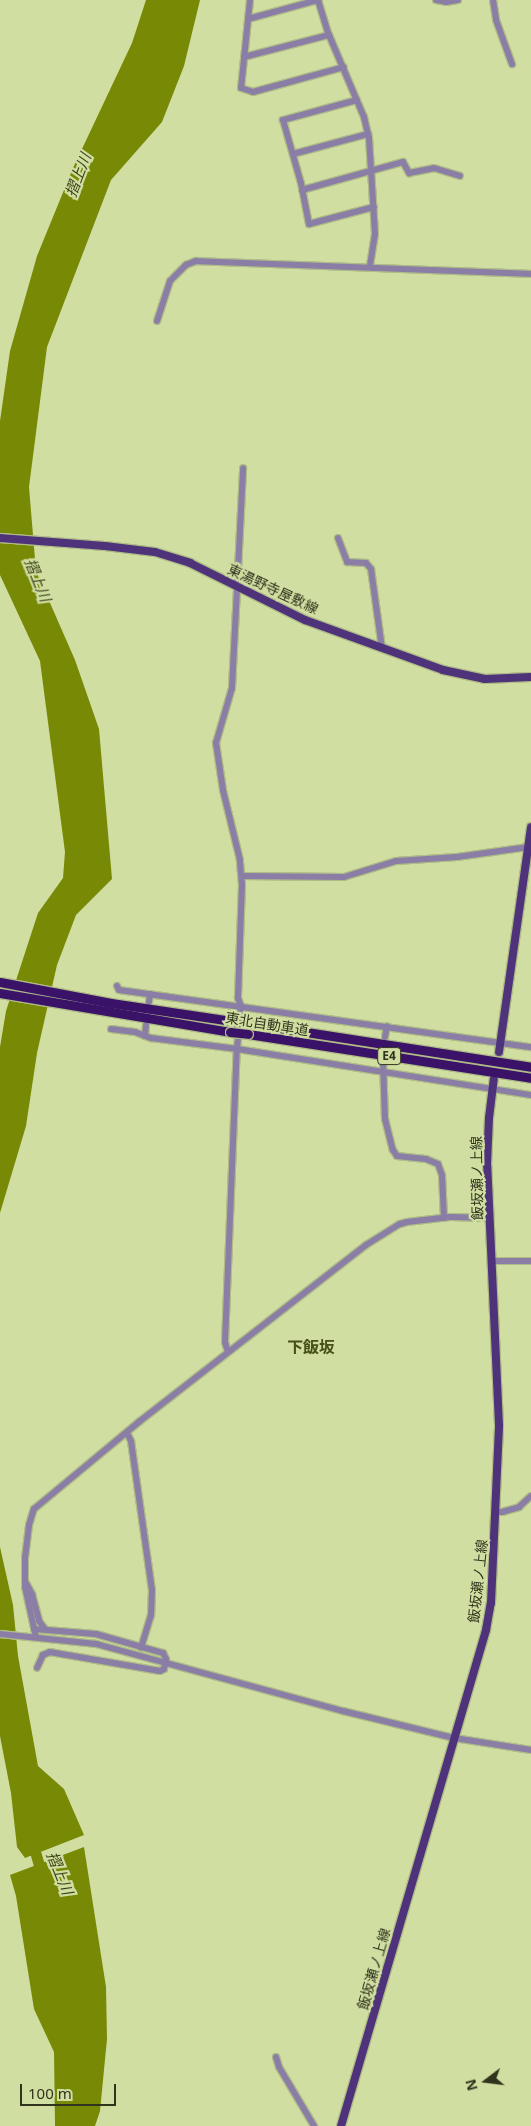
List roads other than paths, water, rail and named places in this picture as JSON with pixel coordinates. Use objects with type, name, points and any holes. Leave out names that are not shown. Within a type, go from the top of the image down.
[{"type":"highway","name":"東北自動車道","points":[[0,982],[111,1003],[531,1067]]},
{"type":"highway","name":"東北自動車道","points":[[0,993],[109,1013],[531,1078]]},
{"type":"main road","name":"東湯野寺屋敷線","points":[[0,538],[155,552],[190,563],[305,620],[465,676],[499,680],[531,677]]},
{"type":"main road","points":[[499,1052],[531,827]]},
{"type":"main road","name":"飯坂瀬ノ上線","points":[[341,2126],[486,1630],[491,1603],[499,1424],[488,1148],[494,1078]]},
{"type":"street","points":[[250,0],[241,88],[253,92],[344,67]]},
{"type":"street","points":[[248,19],[318,0],[329,35],[344,67],[368,134],[375,234],[370,267]]},
{"type":"street","points":[[436,0],[446,2],[458,0]]},
{"type":"street","points":[[493,0],[496,20],[512,64]]},
{"type":"street","points":[[244,57],[329,35]]},
{"type":"street","points":[[357,100],[283,120],[309,224],[374,207]]},
{"type":"street","points":[[293,154],[368,134]]},
{"type":"street","points":[[302,190],[404,162],[409,174],[434,168],[460,176]]},
{"type":"street","points":[[157,321],[170,281],[190,262],[531,274]]},
{"type":"street","points":[[228,1352],[225,1342],[237,1049],[241,1006],[238,998],[242,876],[223,790],[216,743],[232,688],[243,468]]},
{"type":"street","points":[[338,538],[347,562],[369,564],[372,569],[382,648]]},
{"type":"street","points":[[242,876],[344,877],[396,861],[457,857],[528,847]]},
{"type":"street","points":[[117,986],[119,990],[501,1041],[531,1047]]},
{"type":"street","points":[[149,1002],[150,994]]},
{"type":"street","points":[[145,1036],[146,1025]]},
{"type":"street","points":[[386,1037],[387,1026]]},
{"type":"street","points":[[111,1029],[145,1036],[531,1095]]},
{"type":"street","points":[[384,1060],[385,1119],[393,1150],[398,1156],[426,1159],[438,1164],[442,1175],[444,1218]]},
{"type":"street","points":[[36,1637],[25,1582],[28,1525],[34,1508],[325,1276],[400,1224],[444,1218],[490,1218]]},
{"type":"street","points":[[492,1261],[531,1261]]},
{"type":"street","points":[[127,1433],[131,1442],[152,1590],[151,1615],[141,1647]]},
{"type":"street","points":[[496,1512],[519,1507],[531,1496]]},
{"type":"street","points":[[25,1582],[32,1594],[39,1622],[45,1629]]},
{"type":"street","points":[[34,1629],[96,1634],[163,1653],[166,1657],[164,1669],[160,1671],[50,1652],[44,1656],[37,1668]]},
{"type":"street","points":[[0,1634],[96,1644],[343,1711],[454,1738],[531,1750]]},
{"type":"street","points":[[276,2057],[279,2067],[314,2126]]},
{"type":"water","points":[[146,0],[200,0],[184,66],[162,122],[111,180],[47,347],[29,487],[36,571],[75,660],[99,729],[112,879],[76,915],[57,965],[37,1053],[26,1126],[0,1213],[0,1047],[6,1011],[38,913],[63,878],[65,852],[40,661],[0,575],[0,421],[10,351],[37,256],[73,168],[132,43]]},
{"type":"water","points":[[0,1547],[13,1605],[18,1656],[38,1766],[64,1789],[84,1835],[25,1858],[17,1847],[11,1793],[0,1736]]},
{"type":"water","points":[[84,1847],[106,1987],[107,2039],[100,2111],[95,2126],[55,2126],[54,2052],[34,2009],[16,1896],[10,1875]]},
{"type":"waterway","name":"摺上川","points":[[32,1841],[39,1865],[46,1877]]},
{"type":"district","name":"下飯坂","points":[[311,1347]]}]
